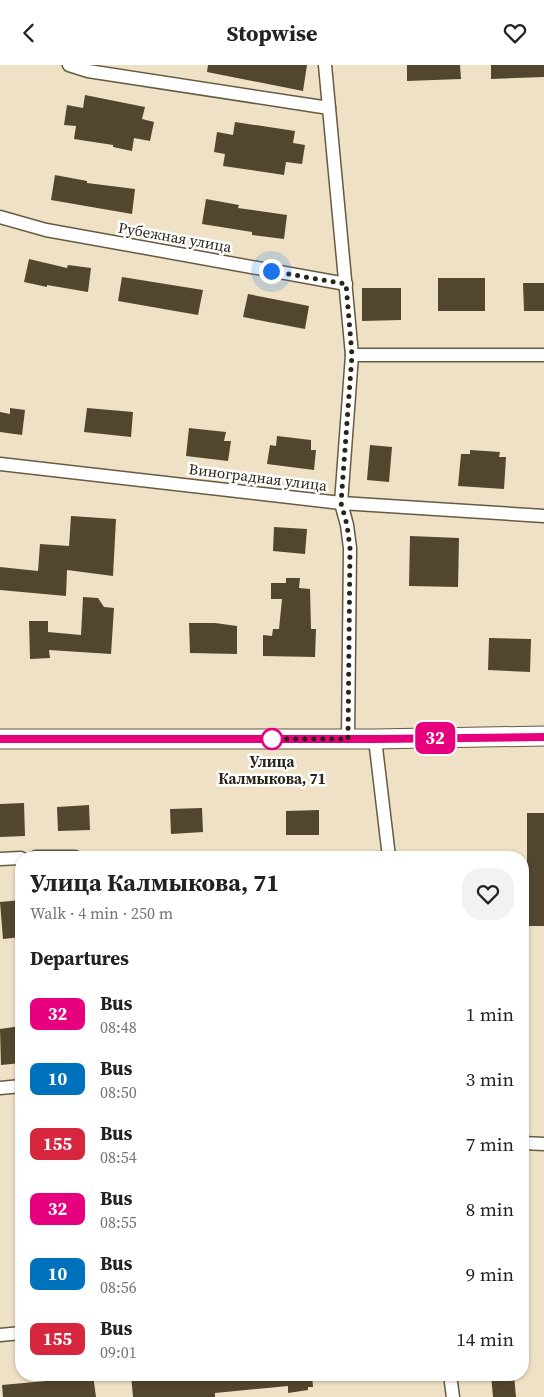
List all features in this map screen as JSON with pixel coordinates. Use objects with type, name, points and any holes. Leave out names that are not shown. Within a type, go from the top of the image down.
[{"type":"main road","points":[[0,739],[544,737]]},
{"type":"street","points":[[69,65],[88,71],[329,108]]},
{"type":"street","points":[[325,65],[352,355],[341,503],[347,525],[350,548],[348,739]]},
{"type":"street","name":"Рубежная улица","points":[[0,217],[46,230],[346,284]]},
{"type":"street","points":[[352,355],[544,355]]},
{"type":"street","name":"Виноградная улица","points":[[0,464],[341,503],[544,516]]},
{"type":"street","points":[[375,739],[388,851]]},
{"type":"street","points":[[0,859],[15,858]]},
{"type":"street","points":[[0,1088],[15,1087]]},
{"type":"street","points":[[529,1143],[544,1144]]},
{"type":"street","points":[[0,1335],[15,1334]]},
{"type":"street","points":[[451,1381],[453,1397]]},
{"type":"building","points":[[208,65],[307,65],[303,91],[207,72]]},
{"type":"building","points":[[407,65],[460,65],[461,79],[407,81]]},
{"type":"building","points":[[491,65],[544,65],[544,77],[491,79]]},
{"type":"building","points":[[85,95],[145,107],[142,119],[154,122],[150,141],[134,138],[132,151],[113,147],[113,145],[74,139],[76,126],[64,125],[67,105],[83,108]]},
{"type":"building","points":[[235,122],[295,131],[293,143],[305,145],[302,164],[286,162],[284,175],[223,166],[225,154],[214,152],[217,132],[233,135]]},
{"type":"building","points":[[55,175],[87,181],[87,183],[135,189],[132,214],[51,200]]},
{"type":"building","points":[[206,199],[239,205],[238,208],[287,215],[284,239],[252,235],[252,232],[202,224]]},
{"type":"building","points":[[29,259],[67,268],[68,265],[91,268],[88,292],[24,282]]},
{"type":"building","points":[[122,277],[203,290],[198,315],[118,301]]},
{"type":"building","points":[[438,278],[485,278],[485,311],[438,311]]},
{"type":"building","points":[[523,283],[544,283],[544,311],[524,311]]},
{"type":"building","points":[[362,288],[401,288],[401,320],[362,321]]},
{"type":"building","points":[[248,294],[309,306],[305,329],[243,317]]},
{"type":"building","points":[[10,408],[25,410],[22,435],[0,432],[0,412],[10,414]]},
{"type":"building","points":[[87,408],[133,412],[131,437],[84,432]]},
{"type":"building","points":[[189,428],[226,432],[224,441],[231,441],[228,461],[186,456]]},
{"type":"building","points":[[277,436],[311,440],[311,450],[316,450],[314,470],[267,464],[270,445],[276,446]]},
{"type":"building","points":[[370,445],[392,447],[389,482],[367,480]]},
{"type":"building","points":[[470,450],[500,452],[499,457],[506,457],[504,489],[458,486],[461,454],[470,454]]},
{"type":"building","points":[[71,516],[116,519],[113,576],[67,570],[66,596],[0,590],[0,567],[38,571],[40,544],[69,546]]},
{"type":"building","points":[[274,527],[307,529],[305,554],[273,551]]},
{"type":"building","points":[[410,536],[459,538],[458,587],[409,586]]},
{"type":"building","points":[[286,578],[300,578],[299,588],[310,589],[311,629],[316,629],[315,657],[263,656],[263,635],[272,636],[273,629],[279,629],[282,599],[271,599],[271,583],[286,583]]},
{"type":"building","points":[[83,597],[98,598],[104,607],[114,608],[111,654],[49,650],[50,658],[30,659],[29,621],[48,621],[48,632],[81,635]]},
{"type":"building","points":[[189,623],[215,623],[237,626],[237,654],[190,653]]},
{"type":"building","points":[[489,638],[531,639],[530,672],[488,670]]},
{"type":"building","points":[[24,803],[25,836],[0,837],[0,804]]},
{"type":"building","points":[[89,805],[90,830],[58,831],[57,807]]},
{"type":"building","points":[[202,808],[203,832],[171,834],[170,809]]},
{"type":"building","points":[[319,810],[319,835],[286,835],[286,811]]},
{"type":"building","points":[[527,813],[544,813],[544,926],[529,926],[529,851],[527,851]]},
{"type":"building","points":[[15,901],[15,938],[3,939],[0,902]]},
{"type":"building","points":[[15,1027],[15,1064],[1,1065],[0,1029]]},
{"type":"building","points":[[46,1381],[94,1381],[96,1397],[3,1397],[2,1385]]},
{"type":"building","points":[[132,1381],[312,1381],[313,1387],[308,1387],[308,1390],[288,1393],[288,1386],[215,1393],[215,1397],[133,1397]]},
{"type":"building","points":[[492,1381],[515,1381],[516,1397],[493,1397]]},
{"type":"bus line","name":"32","points":[[0,739],[544,737]]},
{"type":"place","name":"Улица Калмыкова, 71","points":[[272,739]]},
{"type":"route","points":[[271,271],[346,284],[352,355],[341,503],[347,525],[350,548],[348,739],[272,739]]}]
